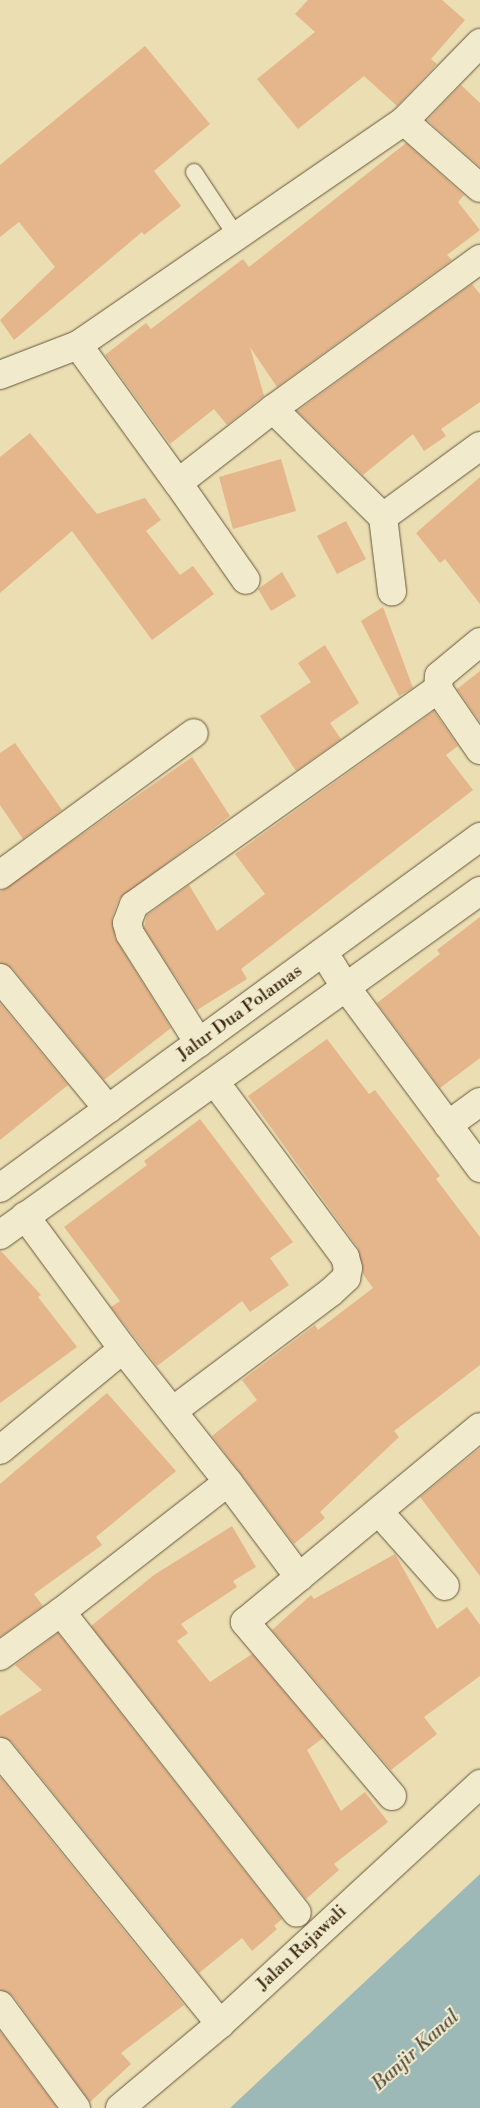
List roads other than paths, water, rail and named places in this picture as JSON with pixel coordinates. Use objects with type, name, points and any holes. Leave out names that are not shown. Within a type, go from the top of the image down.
[{"type":"street","points":[[0,375],[78,345],[235,234],[404,121],[480,42]]},
{"type":"street","points":[[404,121],[480,188]]},
{"type":"street","points":[[178,483],[273,409],[480,259]]},
{"type":"street","points":[[78,345],[246,580]]},
{"type":"street","points":[[273,409],[383,517],[392,590]]},
{"type":"street","points":[[383,517],[480,446]]},
{"type":"street","points":[[480,642],[439,676],[438,689],[480,750]]},
{"type":"street","points":[[199,1043],[130,934],[127,923],[134,905],[438,689]]},
{"type":"street","points":[[0,875],[194,733]]},
{"type":"street","name":"Jalur Dua Polamas","points":[[0,1188],[480,838]]},
{"type":"street","points":[[0,1235],[216,1083],[345,986],[480,890]]},
{"type":"street","points":[[324,953],[345,986],[480,1168]]},
{"type":"street","points":[[0,978],[108,1110]]},
{"type":"street","points":[[174,1410],[331,1292],[346,1278],[348,1268],[345,1257],[216,1083]]},
{"type":"street","points":[[448,1125],[480,1102]]},
{"type":"street","points":[[25,1216],[123,1349],[174,1410],[299,1577]]},
{"type":"street","points":[[0,1450],[123,1349]]},
{"type":"street","points":[[392,1796],[245,1622],[480,1427]]},
{"type":"street","points":[[0,1656],[61,1612],[228,1482]]},
{"type":"street","points":[[379,1512],[445,1586]]},
{"type":"street","points":[[61,1612],[297,1913]]},
{"type":"street","points":[[0,1752],[220,2024]]},
{"type":"street","name":"Jalan Rajawali","points":[[120,2108],[220,2024],[480,1784]]},
{"type":"street","points":[[0,2005],[76,2108]]},
{"type":"lane","points":[[194,172],[235,234]]},
{"type":"water","name":"Banjir Kanal","points":[[480,1874],[480,2108],[230,2108]]}]
